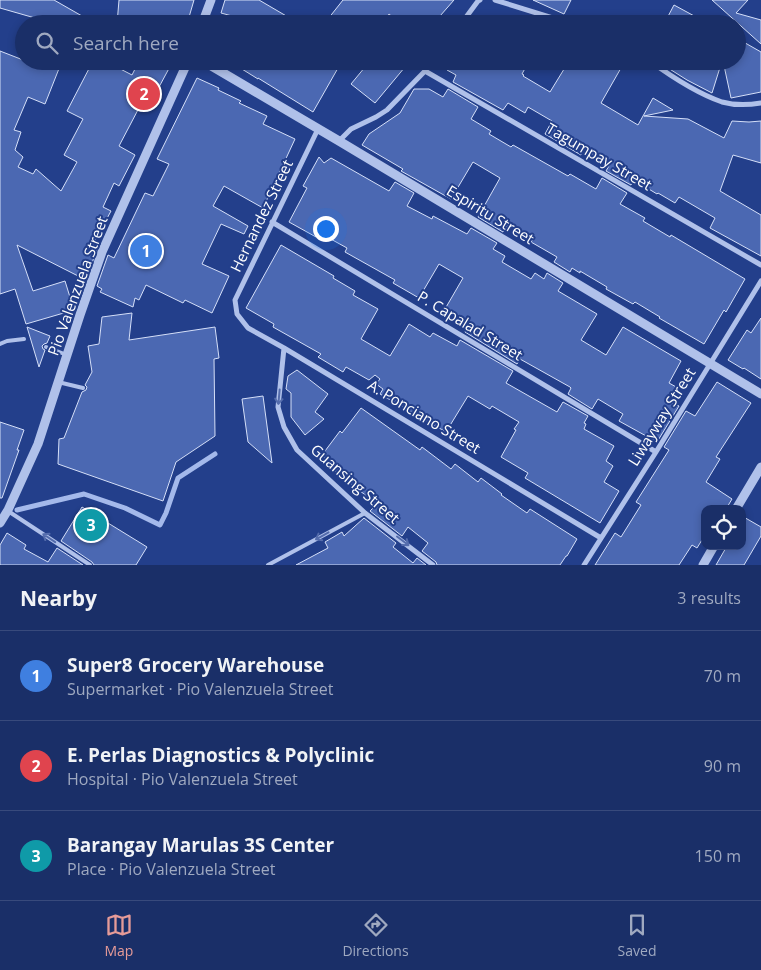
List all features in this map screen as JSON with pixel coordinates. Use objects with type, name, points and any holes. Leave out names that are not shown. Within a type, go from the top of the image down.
[{"type":"street","points":[[205,15],[211,0]]},
{"type":"street","points":[[468,15],[480,0]]},
{"type":"street","points":[[495,0],[543,15]]},
{"type":"street","name":"Pio Valenzuela Street","points":[[0,523],[8,510],[38,444],[102,252],[184,70]]},
{"type":"street","name":"Espiritu Street","points":[[218,70],[761,394]]},
{"type":"street","points":[[662,70],[700,92],[723,102],[761,103]]},
{"type":"street","points":[[339,141],[351,129],[376,118],[387,110],[425,71]]},
{"type":"street","name":"Tagumpay Street","points":[[425,71],[761,265]]},
{"type":"street","name":"Hernandez Street","points":[[238,314],[235,300],[318,129]]},
{"type":"street","name":"P. Capalad Street","points":[[272,222],[656,452]]},
{"type":"street","name":"Liwayway Street","points":[[584,565],[761,281]]},
{"type":"street","name":"A. Ponciano Street","points":[[238,314],[248,328],[601,538]]},
{"type":"street","name":"Guansing Street","points":[[284,348],[278,406],[284,427],[297,450],[365,512],[434,565]]},
{"type":"street","points":[[738,505],[761,467]]},
{"type":"street","points":[[702,565],[711,550]]},
{"type":"lane","points":[[0,344],[6,341],[24,339]]},
{"type":"lane","points":[[46,346],[67,355]]},
{"type":"lane","points":[[58,382],[83,388]]},
{"type":"lane","points":[[8,510],[90,565]]},
{"type":"lane","points":[[268,565],[365,512]]},
{"type":"building","points":[[0,0],[54,0],[80,15],[24,15],[0,8]]},
{"type":"building","points":[[119,0],[194,0],[190,15],[118,15]]},
{"type":"building","points":[[225,0],[259,0],[285,15],[228,15],[221,13]]},
{"type":"building","points":[[343,0],[454,0],[441,15],[331,15]]},
{"type":"building","points":[[533,0],[571,0],[564,14]]},
{"type":"building","points":[[712,0],[748,0],[736,13],[743,15],[729,15]]},
{"type":"building","points":[[674,5],[692,15],[669,15]]},
{"type":"building","points":[[746,16],[761,20],[761,44],[746,31]]},
{"type":"building","points":[[746,43],[761,52],[761,92],[731,98],[725,70],[746,70]]},
{"type":"building","points":[[0,51],[15,57],[15,70],[58,70],[45,104],[28,97],[14,130],[21,132],[15,150],[23,157],[18,167],[33,174],[36,169],[61,191],[77,162],[64,155],[83,119],[67,111],[88,70],[122,70],[132,75],[134,70],[168,70],[159,87],[156,86],[144,108],[140,106],[119,146],[135,155],[119,186],[114,183],[103,207],[111,211],[92,246],[97,249],[86,280],[17,245],[33,291],[65,281],[74,310],[26,324],[15,289],[0,294]]},
{"type":"building","points":[[244,70],[337,70],[313,112]]},
{"type":"building","points":[[363,70],[402,70],[375,103],[351,84]]},
{"type":"building","points":[[447,70],[524,70],[523,76],[550,92],[563,70],[620,70],[601,103],[638,125],[653,98],[673,110],[644,116],[688,119],[724,138],[732,121],[761,121],[761,163],[733,155],[720,191],[761,215],[761,256],[710,228],[715,218],[679,197],[675,203],[634,180],[631,185],[606,171],[610,164],[584,149],[581,155],[545,134],[552,121],[528,107],[525,113],[508,103],[503,110],[453,82],[456,75]]},
{"type":"building","points":[[671,70],[719,70],[712,93]]},
{"type":"building","points":[[197,78],[241,101],[239,103],[267,116],[263,124],[295,139],[263,208],[224,186],[213,206],[248,226],[244,234],[221,224],[202,264],[229,276],[212,313],[185,300],[183,303],[146,285],[139,300],[135,298],[133,307],[100,292],[102,289],[97,286],[108,255],[114,258],[145,193],[153,196],[169,164],[157,159]]},
{"type":"building","points":[[414,89],[429,89],[443,97],[448,89],[478,107],[471,119],[491,131],[489,134],[511,147],[513,145],[568,176],[570,174],[596,189],[602,178],[627,193],[620,204],[645,218],[643,221],[670,237],[671,235],[745,279],[726,312],[724,310],[704,344],[635,302],[633,304],[606,289],[607,287],[580,271],[580,273],[572,268],[570,272],[554,262],[557,257],[531,242],[533,239],[508,225],[503,232],[478,217],[500,178],[473,162],[451,199],[401,171],[403,169],[362,145],[369,134],[400,113]]},
{"type":"building","points":[[319,157],[324,163],[331,158],[389,191],[395,182],[414,193],[407,206],[432,219],[433,216],[467,234],[471,228],[497,243],[493,249],[505,256],[502,262],[531,279],[535,273],[544,279],[547,273],[563,283],[558,291],[597,314],[581,340],[606,355],[623,327],[681,361],[669,383],[678,388],[670,402],[679,406],[657,442],[619,421],[623,414],[598,399],[592,409],[568,394],[570,387],[520,359],[517,364],[465,332],[470,323],[445,309],[463,278],[439,264],[419,298],[393,283],[395,280],[345,252],[347,248],[318,232],[316,237],[289,222],[307,188],[303,186]]},
{"type":"building","points":[[281,245],[334,276],[333,278],[355,291],[353,295],[378,309],[361,339],[390,356],[409,324],[430,337],[433,333],[457,346],[460,340],[513,371],[506,383],[557,412],[563,402],[588,416],[584,423],[586,424],[584,429],[614,446],[606,461],[613,466],[604,482],[619,491],[600,523],[525,478],[528,473],[501,457],[519,422],[492,406],[490,409],[468,396],[446,432],[380,394],[383,389],[376,384],[380,379],[375,375],[369,380],[346,367],[343,372],[318,357],[321,354],[273,327],[274,324],[246,308]]},
{"type":"building","points":[[132,313],[129,340],[215,327],[219,358],[214,359],[215,436],[176,462],[163,501],[58,464],[59,439],[64,438],[82,392],[86,390],[87,387],[85,385],[92,372],[88,346],[99,344],[102,317]]},
{"type":"building","points":[[761,318],[761,379],[728,360],[747,330],[751,333]]},
{"type":"building","points":[[27,327],[50,336],[47,343],[42,346],[45,350],[39,367]]},
{"type":"building","points":[[297,370],[328,394],[315,412],[324,419],[305,435],[291,417],[291,393],[286,389],[288,376]]},
{"type":"building","points":[[717,382],[751,403],[716,457],[720,459],[706,482],[732,499],[728,505],[701,505],[701,542],[697,548],[692,545],[679,565],[595,565],[615,533],[621,537],[641,505],[636,502],[669,450],[664,447],[686,411],[695,416]]},
{"type":"building","points":[[263,396],[272,463],[248,442],[242,399]]},
{"type":"building","points":[[361,408],[420,450],[422,447],[451,469],[455,464],[478,482],[481,478],[527,513],[530,509],[577,539],[567,556],[560,565],[437,565],[436,562],[422,551],[428,543],[408,527],[402,536],[370,511],[377,504],[338,474],[322,455]]},
{"type":"building","points":[[0,422],[24,430],[2,498],[0,498]]},
{"type":"building","points":[[82,507],[147,547],[136,565],[94,565],[61,541]]},
{"type":"building","points":[[364,518],[396,543],[393,547],[413,563],[417,558],[426,565],[296,565],[328,548],[325,542],[342,532],[344,536]]},
{"type":"building","points":[[746,518],[761,527],[761,536],[744,565],[716,565],[725,550],[746,550]]},
{"type":"building","points":[[7,533],[26,545],[24,549],[48,562],[57,548],[83,565],[0,565],[0,545]]},
{"type":"waterway","points":[[17,510],[84,494],[125,508],[160,525],[178,478],[215,454]]},
{"type":"place","name":"E. Perlas Diagnostics & Polyclinic","points":[[144,94]]},
{"type":"place","name":"Super8 Grocery Warehouse","points":[[146,251]]},
{"type":"place","name":"Barangay Marulas 3S Center","points":[[91,525]]}]
